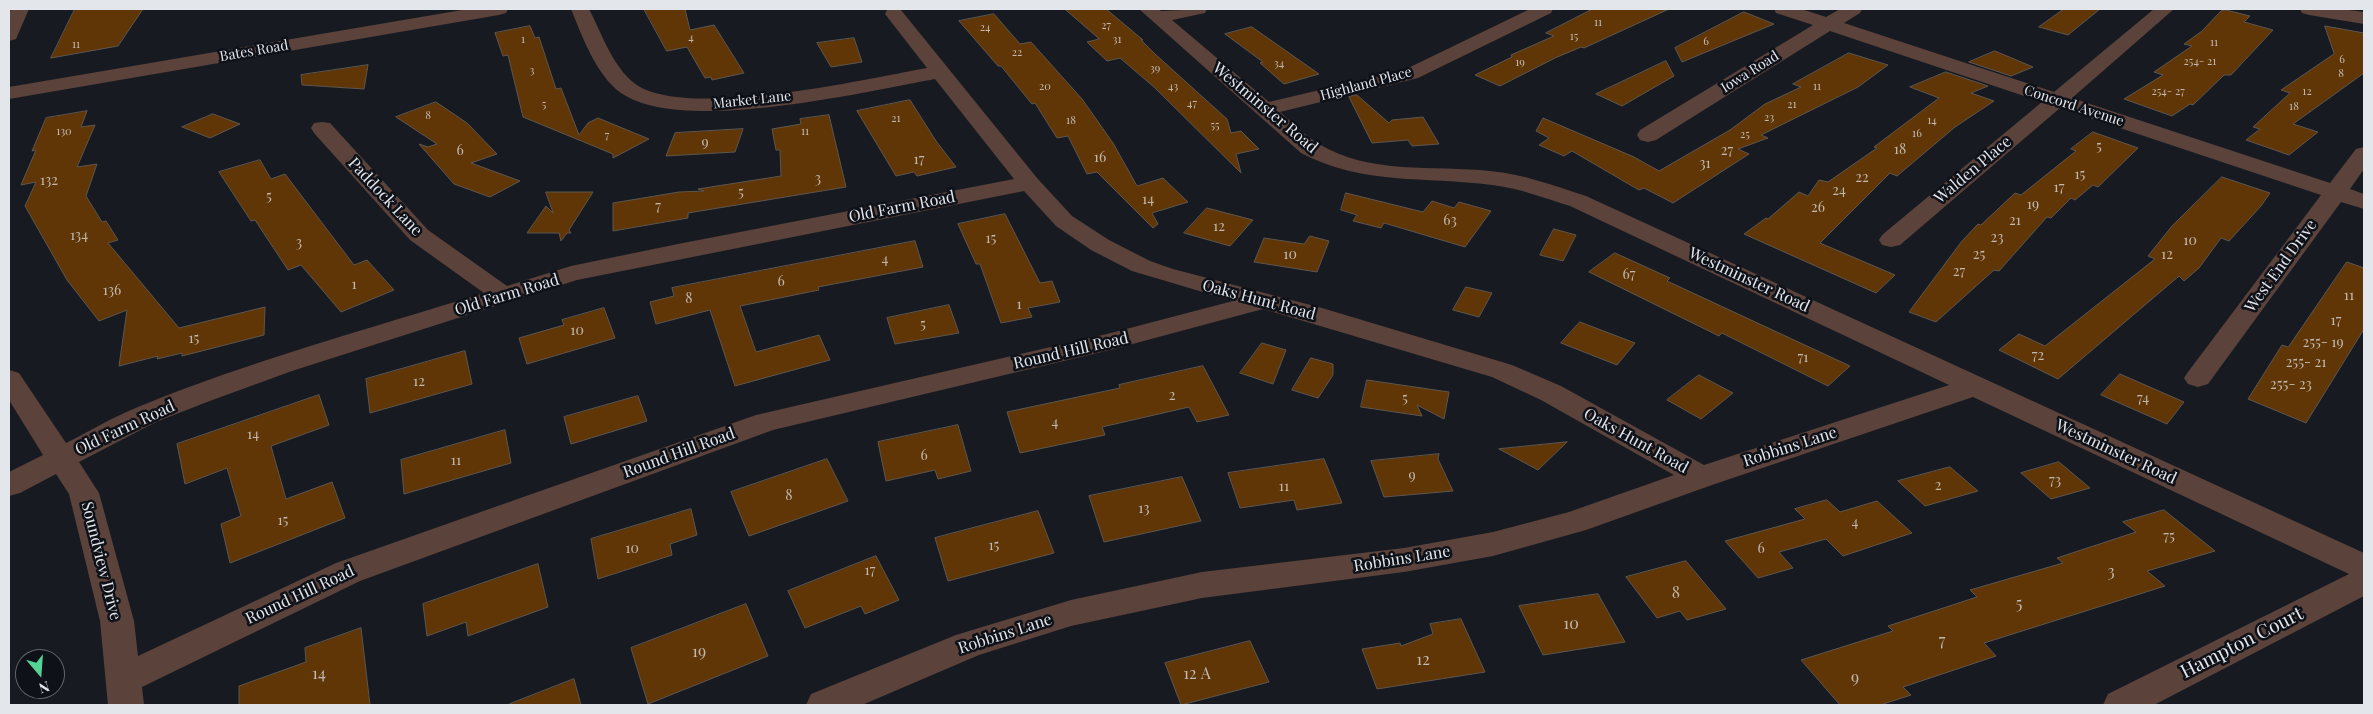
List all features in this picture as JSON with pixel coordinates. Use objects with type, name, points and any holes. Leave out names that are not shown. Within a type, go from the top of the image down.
[{"type":"street","points":[[9,35],[20,9]]},
{"type":"street","name":"Bates Road","points":[[9,93],[499,9]]},
{"type":"street","name":"Market Lane","points":[[580,9],[612,73],[629,89],[654,100],[698,105],[734,105],[940,72]]},
{"type":"street","points":[[1153,13],[1198,9]]},
{"type":"street","name":"Highland Place","points":[[1264,110],[1411,74],[1544,9]]},
{"type":"street","name":"Concord Avenue","points":[[1783,9],[2364,202]]},
{"type":"street","name":"Iowa Road","points":[[1648,135],[1853,9]]},
{"type":"street","name":"Walden Place","points":[[1891,240],[2165,9]]},
{"type":"street","points":[[2309,9],[2364,18]]},
{"type":"street","name":"Westminster Road","points":[[1153,13],[1264,110],[1310,148],[1328,159],[1354,167],[1390,173],[1447,174],[1493,178],[1534,186],[1578,201],[2364,567]]},
{"type":"street","name":"Oaks Hunt Road","points":[[894,14],[1029,183],[1064,222],[1100,246],[1148,268],[1457,355],[1502,370],[1551,393],[1701,477]]},
{"type":"street","name":"Paddock Lane","points":[[322,128],[419,235],[503,295]]},
{"type":"street","name":"West End Drive","points":[[2198,378],[2364,154]]},
{"type":"street","name":"Old Farm Road","points":[[9,484],[146,415],[197,394],[571,274],[678,251],[1029,183]]},
{"type":"street","name":"Round Hill Road","points":[[124,693],[348,572],[766,422],[1110,342],[1261,301]]},
{"type":"street","name":"Soundview Drive","points":[[9,379],[84,492],[117,621],[124,693]]},
{"type":"street","name":"Robbins Lane","points":[[824,705],[968,645],[1071,613],[1202,585],[1404,560],[1493,544],[1576,522],[1701,477],[1975,386]]},
{"type":"street","name":"Hampton Court","points":[[2121,705],[2364,582]]},
{"type":"building","points":[[75,9],[143,9],[118,46],[51,58]]},
{"type":"building","points":[[644,9],[685,9],[690,30],[714,25],[744,73],[712,80],[711,77],[705,78],[687,47],[667,51]]},
{"type":"building","points":[[1065,9],[1106,9],[1143,40],[1141,40],[1227,119],[1231,133],[1241,131],[1259,149],[1236,154],[1241,173],[1154,87],[1120,58],[1107,61],[1087,42],[1099,39]]},
{"type":"building","points":[[1593,9],[1669,9],[1584,48],[1581,47],[1555,58],[1500,86],[1475,75],[1512,57],[1511,55],[1554,36],[1546,33]]},
{"type":"building","points":[[2064,9],[2100,9],[2068,35],[2039,27]]},
{"type":"building","points":[[2226,10],[2250,16],[2244,22],[2273,30],[2231,75],[2224,75],[2193,105],[2190,104],[2172,116],[2124,99],[2163,75],[2154,72],[2192,46],[2184,44],[2202,31],[2221,11]]},
{"type":"building","points":[[1744,12],[1774,24],[1682,62],[1675,48]]},
{"type":"building","points":[[994,14],[1020,44],[1031,42],[1082,99],[1113,143],[1137,186],[1163,178],[1188,202],[1152,213],[1158,224],[1153,228],[1097,172],[1087,174],[1068,136],[1057,138],[1035,103],[1032,104],[1001,66],[998,66],[959,21]]},
{"type":"building","points":[[530,26],[535,38],[539,37],[556,89],[561,88],[579,135],[588,123],[598,118],[649,139],[613,158],[613,154],[523,117],[508,55],[503,56],[495,33]]},
{"type":"building","points":[[2325,26],[2364,33],[2364,73],[2293,124],[2318,132],[2289,155],[2246,140],[2260,129],[2253,127],[2290,93],[2281,90],[2334,54]]},
{"type":"building","points":[[1252,27],[1319,74],[1284,84],[1260,63],[1263,62],[1225,34]]},
{"type":"building","points":[[854,38],[862,62],[831,67],[817,43]]},
{"type":"building","points":[[1995,51],[2033,67],[2011,76],[1969,62]]},
{"type":"building","points":[[1849,53],[1888,65],[1858,87],[1761,135],[1768,138],[1738,149],[1749,154],[1673,203],[1644,188],[1639,190],[1572,151],[1564,156],[1539,145],[1549,138],[1536,131],[1543,118],[1634,157],[1659,171],[1730,130],[1765,104],[1801,87],[1793,84]]},
{"type":"building","points":[[1666,61],[1674,76],[1622,106],[1596,94]]},
{"type":"building","points":[[368,65],[364,89],[302,85],[301,75]]},
{"type":"building","points":[[1946,72],[1988,86],[1971,93],[1994,101],[1955,127],[1897,176],[1890,173],[1820,243],[1895,275],[1876,293],[1744,234],[1766,218],[1768,219],[1799,192],[1808,196],[1819,180],[1828,182],[1877,148],[1874,147],[1939,98],[1910,87]]},
{"type":"building","points":[[1357,95],[1389,123],[1392,120],[1423,117],[1439,144],[1412,146],[1408,140],[1372,143],[1349,97]]},
{"type":"building","points":[[910,100],[936,141],[956,167],[917,176],[914,172],[896,176],[857,111]]},
{"type":"building","points":[[436,102],[467,123],[497,154],[471,163],[520,181],[490,197],[454,184],[419,144],[428,147],[437,144],[396,117]]},
{"type":"building","points":[[87,111],[81,127],[95,125],[77,167],[97,164],[86,196],[102,222],[106,221],[118,240],[108,243],[179,328],[265,307],[264,335],[182,356],[182,353],[157,359],[158,356],[119,366],[127,310],[99,321],[67,280],[25,206],[36,182],[21,185],[36,150],[32,151],[46,118]]},
{"type":"building","points":[[213,114],[240,124],[210,138],[182,127]]},
{"type":"building","points":[[829,115],[846,187],[688,213],[688,218],[613,231],[613,203],[679,192],[704,191],[698,189],[781,176],[780,150],[776,150],[772,129],[801,124],[800,119]]},
{"type":"building","points":[[743,129],[735,152],[666,156],[675,133]]},
{"type":"building","points":[[2093,132],[2138,148],[2098,187],[2093,185],[2075,200],[2071,198],[2051,218],[2047,217],[1999,271],[1994,270],[1936,322],[1909,312],[1962,241],[1978,224],[1981,225],[2015,193],[2021,195],[2076,151],[2071,149]]},
{"type":"building","points":[[260,160],[271,179],[285,174],[354,265],[367,260],[394,290],[341,312],[301,265],[288,270],[255,220],[251,221],[219,172]]},
{"type":"building","points":[[2222,177],[2270,193],[2261,206],[2229,241],[2221,238],[2199,268],[2184,281],[2179,276],[2058,379],[1999,350],[2019,334],[2045,346],[2155,259],[2148,256],[2172,226]]},
{"type":"building","points":[[546,192],[593,192],[569,230],[571,233],[567,233],[561,241],[559,233],[527,233],[546,206],[553,213]]},
{"type":"building","points":[[1346,193],[1423,212],[1432,201],[1454,208],[1459,202],[1491,211],[1465,247],[1384,223],[1381,228],[1353,221],[1357,215],[1341,210]]},
{"type":"building","points":[[1207,208],[1253,220],[1230,246],[1184,233]]},
{"type":"building","points":[[1005,214],[1040,283],[1052,281],[1060,302],[1028,308],[1032,317],[1001,323],[980,264],[976,264],[958,224]]},
{"type":"building","points":[[1554,229],[1576,235],[1563,261],[1540,255]]},
{"type":"building","points":[[1310,236],[1329,241],[1317,272],[1254,262],[1264,238],[1304,244]]},
{"type":"building","points":[[915,241],[923,267],[818,287],[819,290],[740,306],[756,352],[819,335],[830,360],[735,386],[710,310],[656,324],[650,302],[674,296],[672,288]]},
{"type":"building","points":[[1615,253],[1670,278],[1667,281],[1850,366],[1828,386],[1722,333],[1719,336],[1589,272]]},
{"type":"building","points":[[2347,262],[2364,268],[2364,329],[2306,423],[2248,399],[2282,345],[2288,347]]},
{"type":"building","points":[[1466,287],[1492,293],[1479,317],[1453,310]]},
{"type":"building","points":[[949,305],[959,333],[895,344],[887,318]]},
{"type":"building","points":[[604,308],[615,338],[527,364],[519,338],[564,325],[562,320]]},
{"type":"building","points":[[1580,322],[1635,343],[1617,365],[1561,343]]},
{"type":"building","points":[[1262,343],[1286,350],[1273,384],[1240,373]]},
{"type":"building","points":[[465,351],[472,384],[370,413],[366,379]]},
{"type":"building","points":[[1311,358],[1333,364],[1333,375],[1318,398],[1292,390]]},
{"type":"building","points":[[1203,366],[1229,415],[1197,422],[1189,407],[1102,427],[1105,435],[1020,453],[1007,412],[1120,388],[1119,385]]},
{"type":"building","points":[[2120,374],[2184,402],[2167,424],[2101,395]]},
{"type":"building","points":[[1699,375],[1733,393],[1701,419],[1667,400]]},
{"type":"building","points":[[1367,380],[1449,392],[1444,419],[1417,405],[1422,416],[1361,407]]},
{"type":"building","points":[[319,395],[329,425],[271,446],[286,499],[332,482],[345,518],[230,563],[221,524],[241,516],[227,468],[185,484],[177,444]]},
{"type":"building","points":[[638,396],[647,421],[571,444],[564,417]]},
{"type":"building","points":[[958,425],[971,471],[938,479],[935,470],[886,481],[878,442]]},
{"type":"building","points":[[505,430],[511,463],[404,494],[401,460]]},
{"type":"building","points":[[1567,442],[1538,470],[1499,449]]},
{"type":"building","points":[[1439,454],[1438,459],[1453,491],[1384,497],[1371,461]]},
{"type":"building","points":[[827,459],[848,501],[749,536],[731,492]]},
{"type":"building","points":[[1324,459],[1342,503],[1297,510],[1294,500],[1240,508],[1228,473]]},
{"type":"building","points":[[2059,462],[2090,488],[2051,499],[2021,473]]},
{"type":"building","points":[[1950,467],[1978,491],[1925,506],[1898,481]]},
{"type":"building","points":[[1182,477],[1201,521],[1104,542],[1089,496]]},
{"type":"building","points":[[1827,500],[1840,512],[1877,501],[1912,533],[1843,556],[1826,539],[1779,552],[1793,568],[1758,578],[1725,541],[1805,519],[1795,509]]},
{"type":"building","points":[[691,509],[697,535],[670,544],[672,555],[598,579],[591,539]]},
{"type":"building","points":[[2164,510],[2215,551],[2147,571],[2165,586],[1984,643],[1996,656],[1903,687],[1911,695],[1880,705],[1840,705],[1801,660],[1893,631],[1888,626],[1977,597],[1970,590],[2063,563],[2057,558],[2136,532],[2123,522]]},
{"type":"building","points":[[1038,511],[1054,553],[948,581],[935,538]]},
{"type":"building","points":[[876,556],[899,600],[865,614],[861,606],[805,628],[788,591]]},
{"type":"building","points":[[1686,561],[1726,609],[1687,620],[1680,611],[1657,618],[1626,577]]},
{"type":"building","points":[[538,564],[548,607],[468,636],[466,622],[427,636],[423,604]]},
{"type":"building","points":[[1598,594],[1625,642],[1543,655],[1519,606]]},
{"type":"building","points":[[746,604],[768,656],[648,704],[631,648]]},
{"type":"building","points":[[1461,619],[1485,672],[1377,689],[1362,649],[1400,643],[1401,646],[1433,634],[1430,624]]},
{"type":"building","points":[[361,628],[370,705],[239,705],[239,686],[306,662],[305,648]]},
{"type":"building","points":[[1250,641],[1269,682],[1181,705],[1165,663]]},
{"type":"building","points":[[574,679],[581,705],[510,704]]}]
